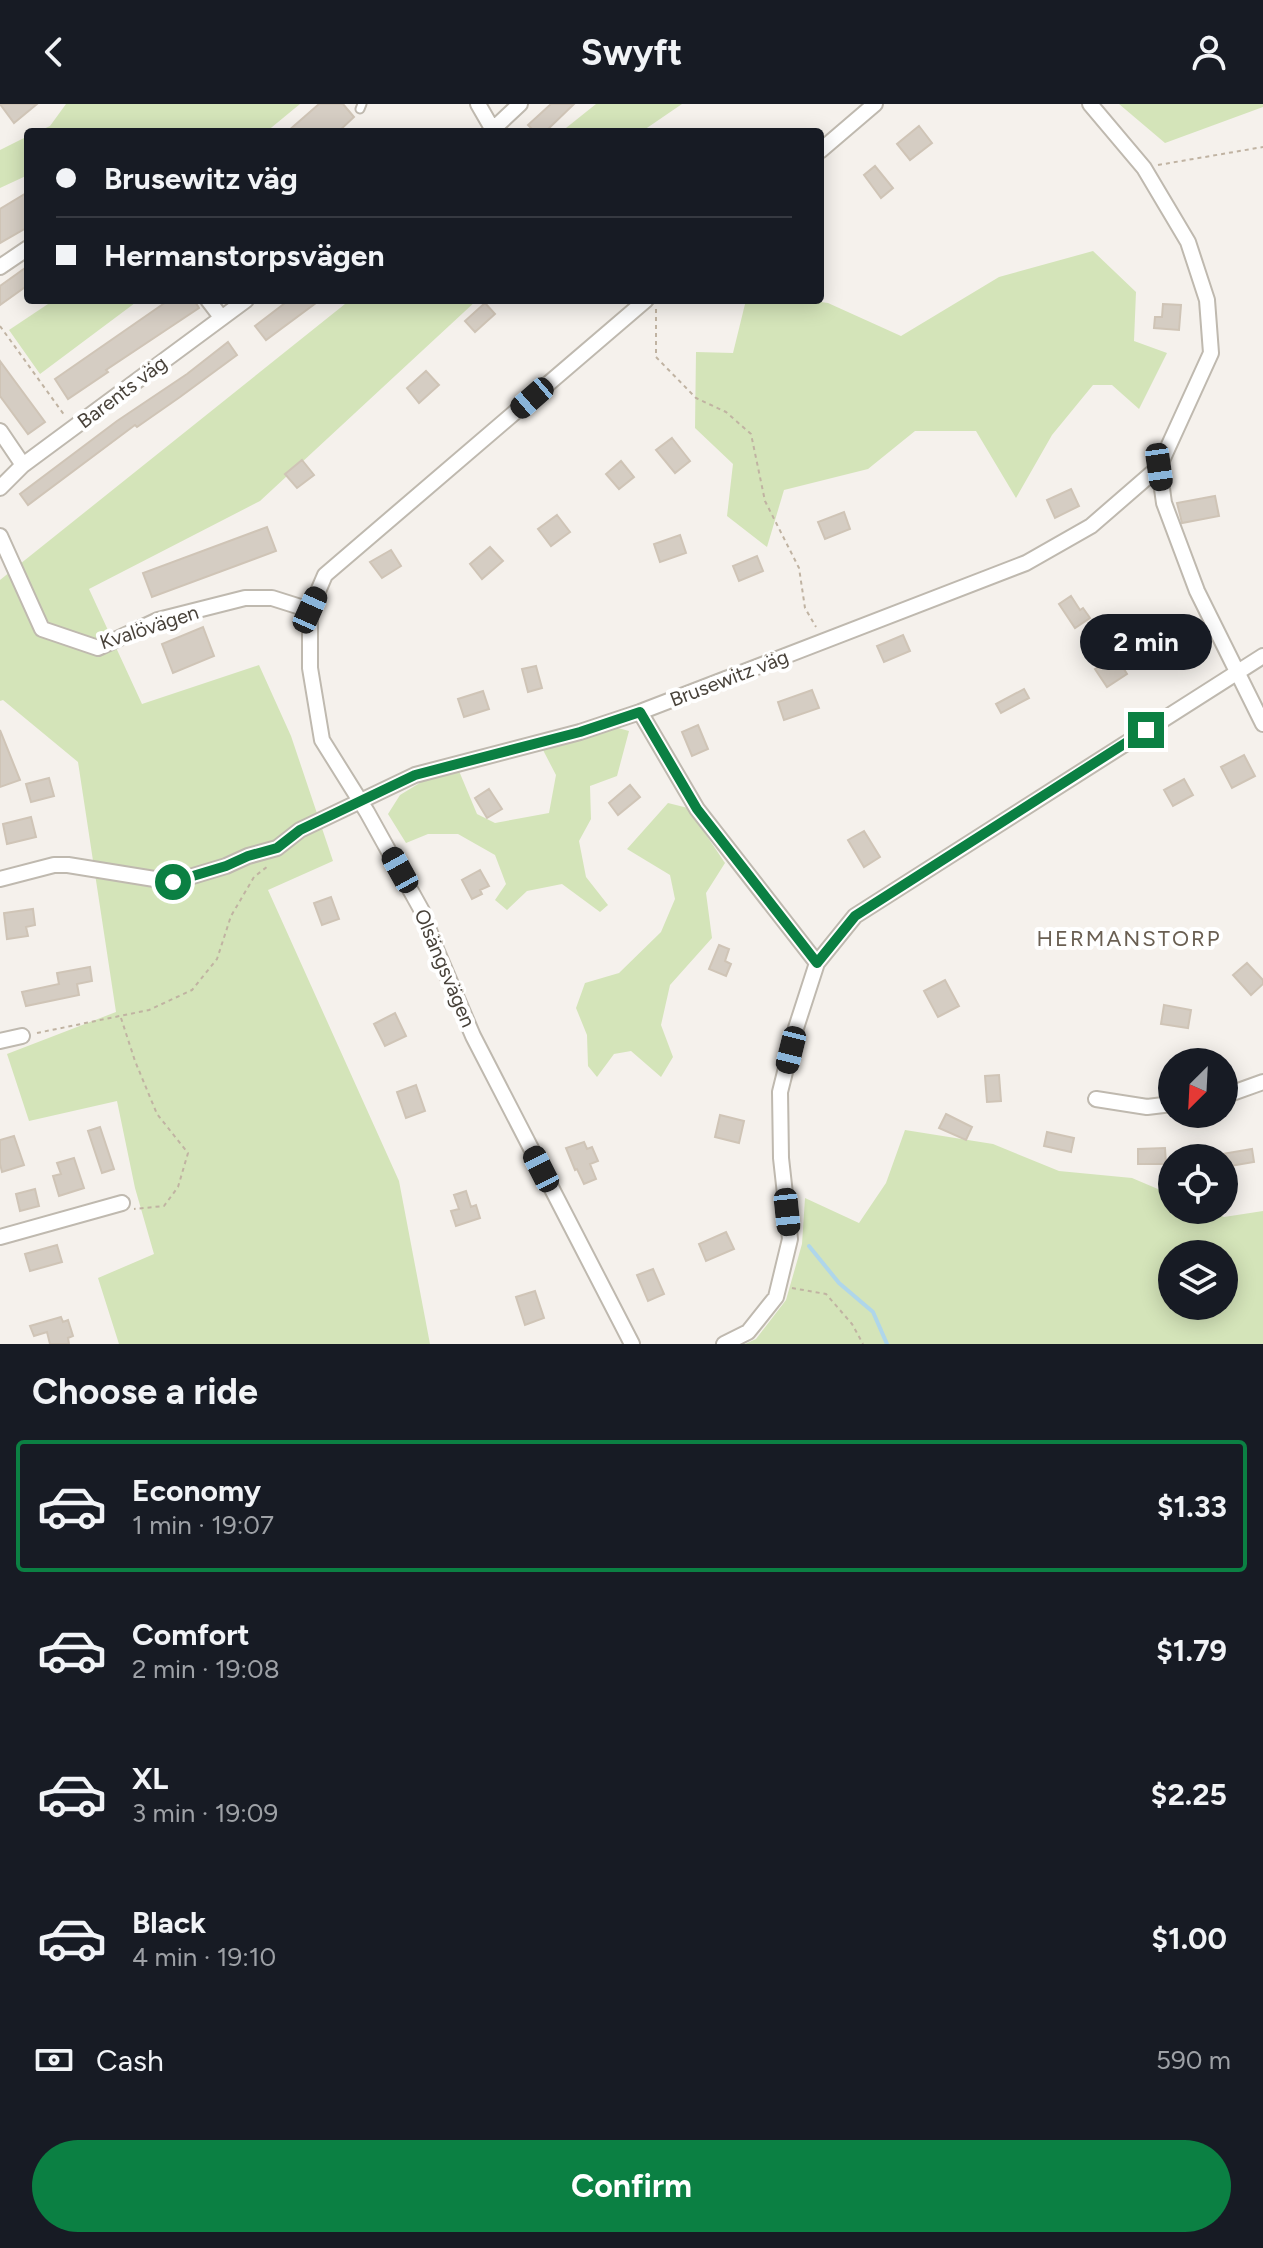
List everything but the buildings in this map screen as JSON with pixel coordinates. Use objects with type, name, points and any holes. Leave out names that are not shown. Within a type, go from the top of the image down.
[{"type":"street","points":[[478,104],[490,128]]},
{"type":"street","points":[[495,128],[520,104]]},
{"type":"street","points":[[824,148],[875,104]]},
{"type":"street","points":[[1090,104],[1144,168],[1188,242],[1207,300],[1211,353],[1159,467],[1164,503],[1191,576],[1263,724]]},
{"type":"street","points":[[0,267],[24,251]]},
{"type":"street","points":[[211,304],[221,317]]},
{"type":"street","name":"Barents väg","points":[[0,488],[23,465],[240,304]]},
{"type":"street","name":"Olsängsvägen","points":[[632,1344],[473,1036],[422,911],[322,740],[310,668],[310,610],[325,575],[641,304]]},
{"type":"street","points":[[0,431],[23,465]]},
{"type":"street","name":"Brusewitz väg","points":[[0,879],[54,865],[68,865],[173,882],[277,848],[300,830],[415,775],[580,732],[640,712],[1026,563],[1091,526],[1159,467]]},
{"type":"street","name":"Kvalövägen","points":[[0,536],[42,629],[98,648],[158,620],[245,598],[272,598],[310,610]]},
{"type":"street","points":[[724,1344],[748,1332],[776,1297],[790,1239],[781,1158],[780,1092],[817,963],[855,916],[1263,656]]},
{"type":"street","points":[[640,712],[697,809],[817,963]]},
{"type":"street","points":[[0,1041],[22,1036]]},
{"type":"street","points":[[1238,1091],[1263,1082]]},
{"type":"street","points":[[1096,1099],[1147,1107],[1158,1106]]},
{"type":"street","points":[[0,1237],[122,1203]]},
{"type":"path","points":[[1144,168],[1263,147]]},
{"type":"path","points":[[650,304],[656,309],[656,357],[696,398],[726,412],[751,434],[765,501],[799,568],[805,608],[824,641]]},
{"type":"path","points":[[0,326],[74,428]]},
{"type":"path","points":[[22,1036],[149,1010],[192,990],[217,959],[231,916],[254,877],[273,862]]},
{"type":"path","points":[[120,1016],[157,1114],[188,1153],[178,1187],[164,1206],[136,1210],[122,1203]]},
{"type":"path","points":[[778,1285],[826,1294],[852,1324],[863,1344]]},
{"type":"green space","points":[[66,104],[300,104],[271,128],[46,128]]},
{"type":"green space","points":[[596,104],[682,104],[647,128],[566,128]]},
{"type":"green space","points":[[1119,104],[1263,104],[1263,107],[1165,143]]},
{"type":"green space","points":[[24,138],[24,177],[0,188],[0,150]]},
{"type":"green space","points":[[1093,251],[1136,292],[1134,341],[1167,353],[1139,409],[1112,385],[1093,385],[1052,435],[1016,498],[976,431],[915,431],[868,469],[784,490],[767,547],[727,516],[733,464],[695,428],[696,352],[733,353],[745,304],[828,303],[901,336],[999,277]]},
{"type":"green space","points":[[48,304],[134,304],[40,374],[9,330]]},
{"type":"green space","points":[[345,304],[473,304],[260,501],[89,589],[142,704],[259,665],[291,736],[333,861],[268,890],[399,1181],[430,1344],[119,1344],[98,1278],[154,1254],[135,1188],[117,1101],[29,1121],[7,1054],[116,1012],[78,762],[3,700],[0,701],[0,580]]},
{"type":"green space","points":[[611,726],[629,731],[617,776],[590,786],[591,819],[579,841],[586,877],[608,905],[600,912],[562,884],[527,891],[507,910],[495,900],[506,884],[495,855],[458,834],[428,834],[406,843],[388,814],[400,795],[436,773],[459,771],[477,814],[495,823],[549,813],[556,775],[543,750]]},
{"type":"green space","points":[[668,803],[688,808],[725,863],[706,893],[712,938],[670,985],[661,1025],[673,1057],[661,1077],[631,1051],[614,1054],[597,1077],[588,1066],[587,1035],[576,1008],[585,983],[619,973],[661,932],[675,899],[670,875],[627,849]]},
{"type":"green space","points":[[905,1130],[993,1144],[1059,1171],[1132,1178],[1158,1189],[1158,1224],[1238,1224],[1238,1215],[1263,1211],[1263,1344],[745,1344],[756,1339],[786,1300],[802,1244],[805,1198],[859,1223],[886,1183]]},
{"type":"waterway","points":[[809,1246],[839,1283],[873,1312],[887,1344]]},
{"type":"district","name":"HERMANSTORP","points":[[1129,938]]},
{"type":"route","points":[[173,882],[277,848],[300,830],[415,775],[580,732],[640,712],[697,809],[817,963],[855,916],[1146,730]]}]
